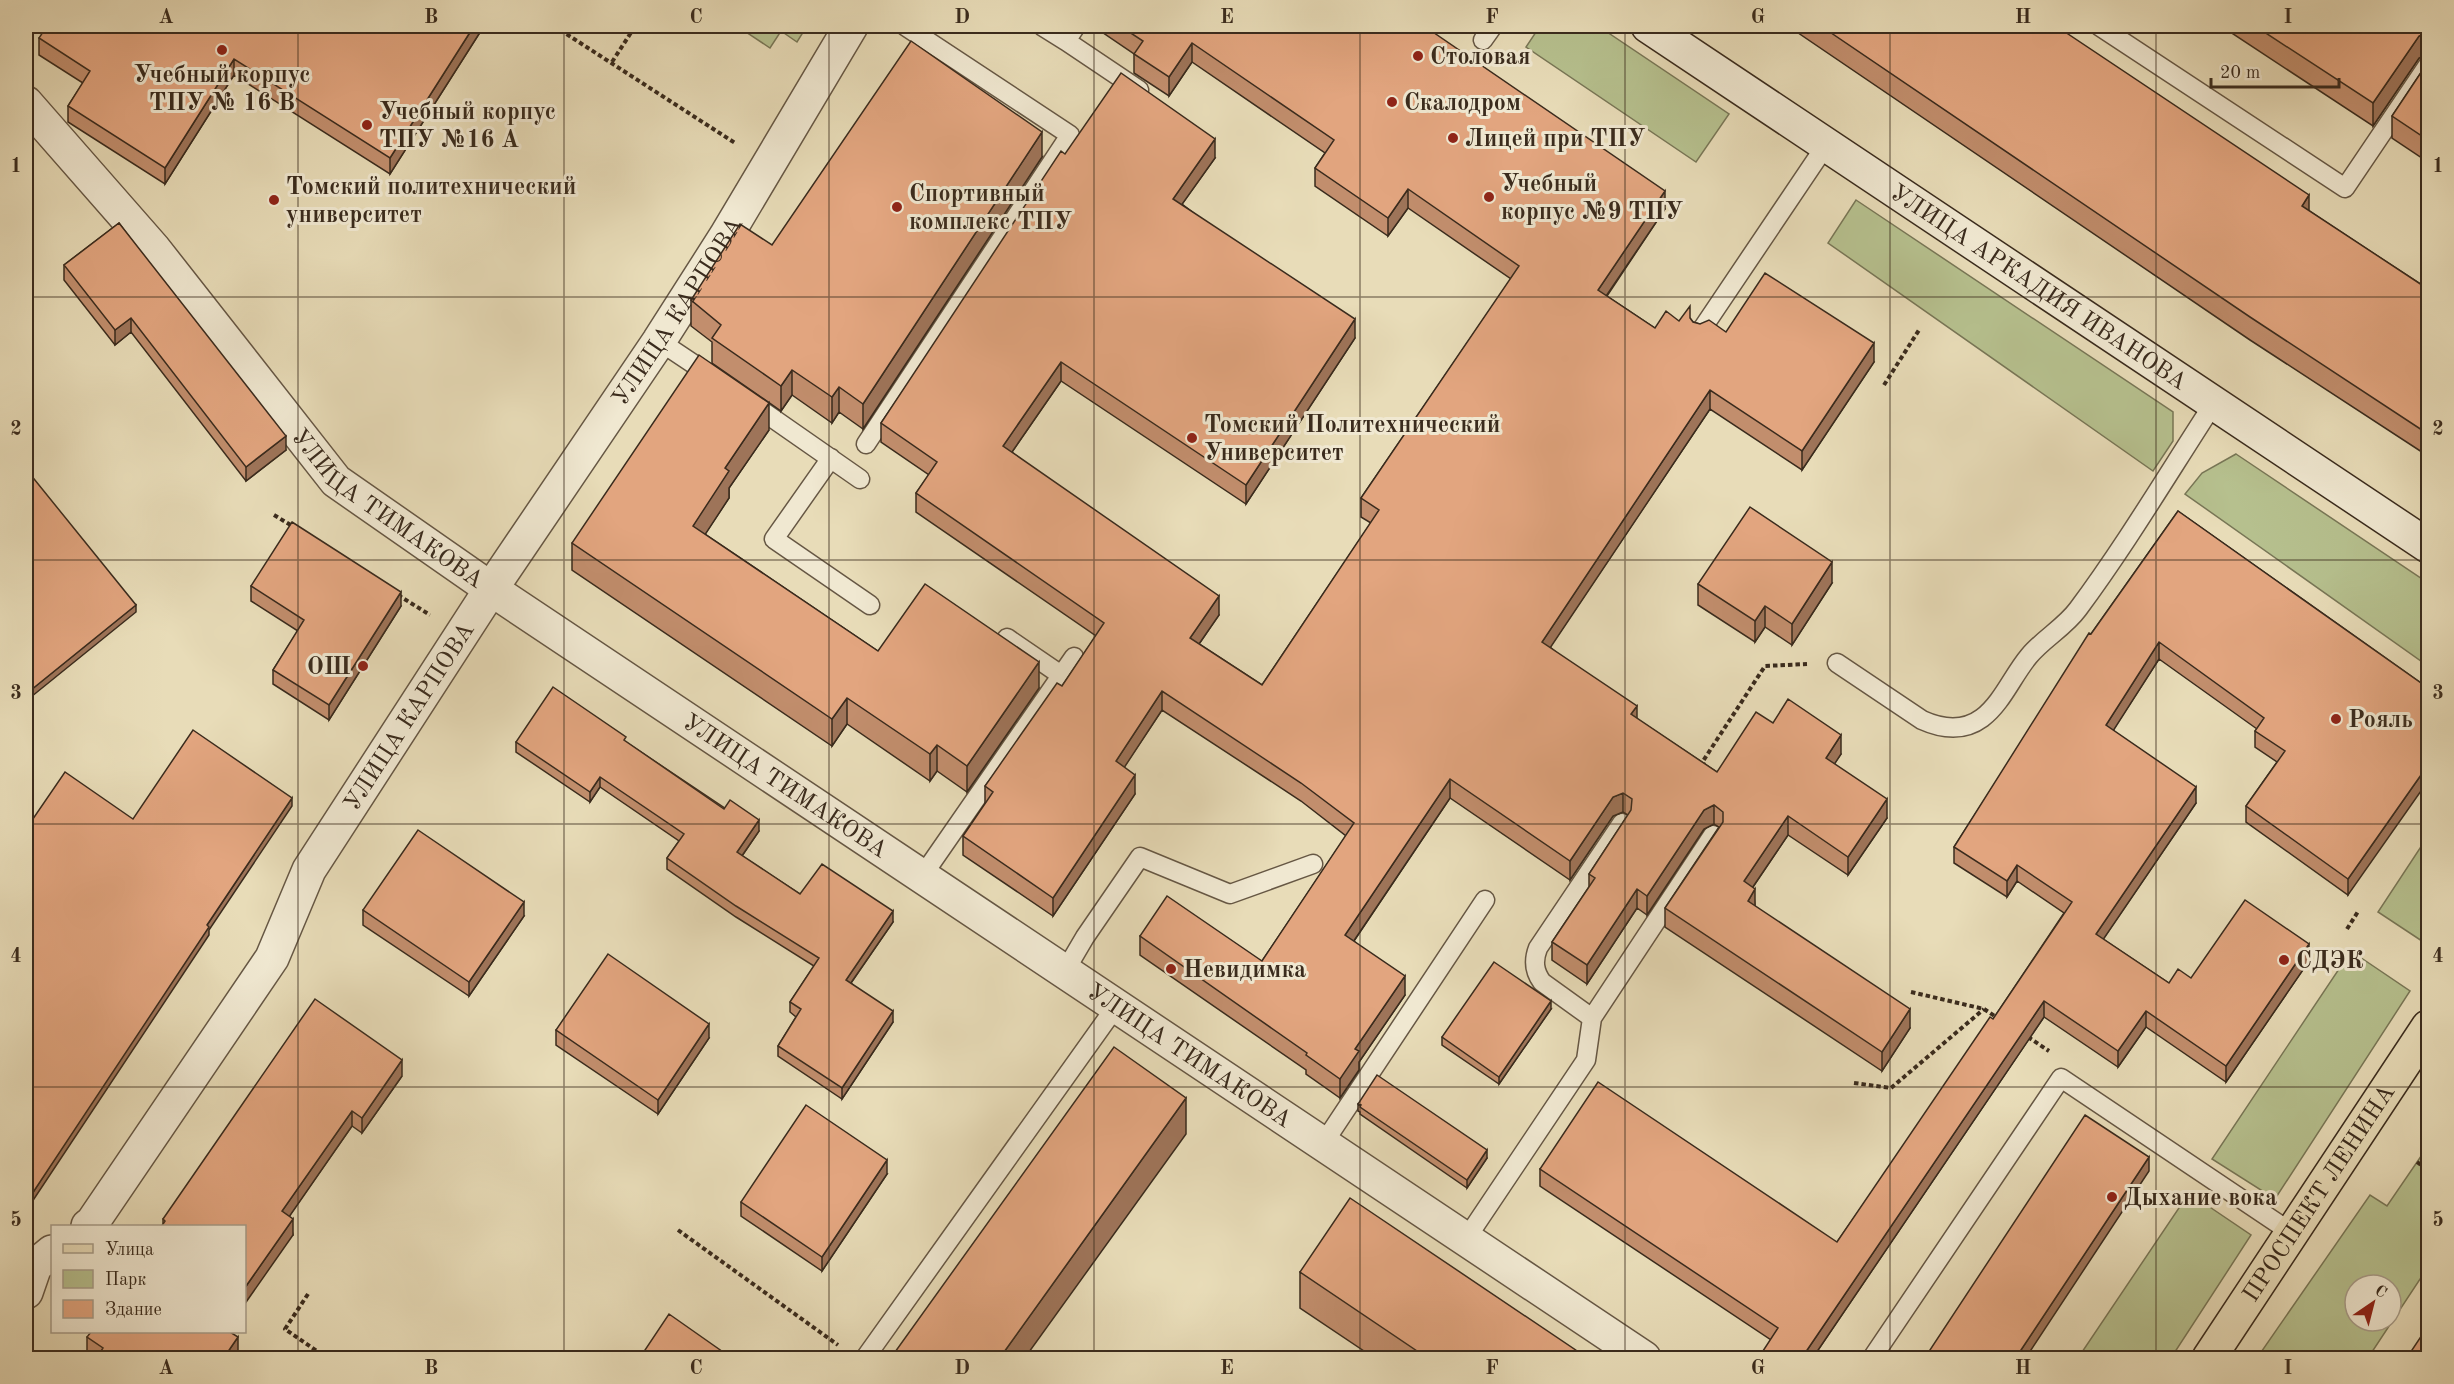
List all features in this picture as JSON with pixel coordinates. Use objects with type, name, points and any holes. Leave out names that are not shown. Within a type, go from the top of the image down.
[{"type":"main road","name":"ПРОСПЕКТ ЛЕНИНА","points":[[2209,1359],[2428,1028]]},
{"type":"street","name":"УЛИЦА КАРПОВА","points":[[90,1225],[272,958],[309,870],[491,589],[659,341],[726,236],[851,26]]},
{"type":"street","name":"УЛИЦА АРКАДИЯ ИВАНОВА","points":[[1648,26],[2428,546]]},
{"type":"street","name":"УЛИЦА ТИМАКОВА","points":[[26,103],[154,249],[336,481],[491,589],[923,875],[1644,1359]]},
{"type":"street","points":[[26,1292],[35,1266],[51,1253]]},
{"type":"lane","points":[[866,444],[1070,135],[905,26]]},
{"type":"lane","points":[[1042,26],[1155,100]]},
{"type":"lane","points":[[1066,41],[1076,26]]},
{"type":"lane","points":[[2099,26],[2345,188],[2428,64]]},
{"type":"lane","points":[[1700,332],[1826,145]]},
{"type":"lane","points":[[659,341],[860,478]]},
{"type":"lane","points":[[1837,663],[1922,720],[1936,726],[1953,728],[1968,725],[1982,718],[1994,706],[2036,648],[2077,611],[2214,403]]},
{"type":"lane","points":[[831,458],[774,539],[870,605]]},
{"type":"lane","points":[[1007,638],[1062,675]]},
{"type":"lane","points":[[923,875],[1074,657]]},
{"type":"lane","points":[[1592,1018],[1542,982],[1534,966],[1535,957],[1538,948],[1622,823]]},
{"type":"lane","points":[[1466,1239],[1586,1060],[1592,1018],[1713,835]]},
{"type":"lane","points":[[1065,971],[1085,937],[1140,857],[1230,894],[1313,864]]},
{"type":"lane","points":[[1323,1143],[1485,900]]},
{"type":"lane","points":[[865,1359],[1117,1005]]},
{"type":"lane","points":[[1872,1359],[2061,1078],[2292,1233]]},
{"type":"path","points":[[554,26],[768,165]]},
{"type":"path","points":[[612,63],[632,31],[659,26]]},
{"type":"path","points":[[1884,385],[1919,330]]},
{"type":"path","points":[[274,514],[304,534]]},
{"type":"path","points":[[392,591],[461,635]]},
{"type":"path","points":[[1705,771],[1703,761],[1765,666],[1837,663]]},
{"type":"path","points":[[2347,928],[2359,910]]},
{"type":"path","points":[[1911,992],[1984,1009],[2003,1021]]},
{"type":"path","points":[[1854,1083],[1891,1088],[1984,1009]]},
{"type":"path","points":[[2022,1033],[2050,1052],[2061,1078]]},
{"type":"path","points":[[2417,1162],[2428,1170]]},
{"type":"path","points":[[678,1230],[848,1352]]},
{"type":"path","points":[[308,1294],[285,1329],[327,1359]]},
{"type":"green space","points":[[737,26],[807,26],[797,42],[781,31],[770,48]]},
{"type":"green space","points":[[1540,26],[1598,26],[1729,114],[1696,162],[1526,47]]},
{"type":"green space","points":[[1856,200],[2173,412],[2173,441],[2153,471],[1828,243]]},
{"type":"green space","points":[[2236,454],[2428,583],[2428,666],[2185,494],[2202,473]]},
{"type":"green space","points":[[2428,836],[2428,945],[2378,912]]},
{"type":"green space","points":[[2351,951],[2410,991],[2275,1199],[2212,1159]]},
{"type":"green space","points":[[2428,1146],[2428,1267],[2403,1305],[2403,1273],[2343,1273],[2343,1333],[2384,1333],[2368,1358],[2257,1358],[2370,1195],[2387,1206]]},
{"type":"green space","points":[[2189,1193],[2251,1235],[2171,1358],[2078,1358]]},
{"type":"building","points":[[47,26],[474,26],[390,158],[234,59],[165,168],[68,106],[90,71],[39,38]]},
{"type":"building","points":[[1120,26],[1424,26],[1665,191],[1598,290],[1655,328],[1666,311],[1679,321],[1690,306],[1690,318],[1693,322],[1700,324],[1709,320],[1726,332],[1765,273],[1874,343],[1802,451],[1710,390],[1542,642],[1637,706],[1631,714],[1717,772],[1756,712],[1773,723],[1788,699],[1841,735],[1826,758],[1887,799],[1848,857],[1788,816],[1744,881],[1755,889],[1748,901],[1910,1009],[1882,1052],[1665,908],[1723,822],[1723,812],[1714,805],[1704,810],[1647,896],[1637,889],[1587,965],[1552,942],[1595,878],[1589,874],[1631,810],[1632,799],[1623,793],[1613,797],[1570,861],[1450,779],[1345,935],[1405,976],[1355,1049],[1359,1051],[1340,1079],[1306,1055],[1307,1053],[1140,936],[1167,896],[1262,961],[1354,823],[1301,783],[1162,691],[1116,761],[1135,775],[1053,898],[963,836],[993,792],[985,786],[1057,683],[1062,686],[1104,623],[916,493],[937,462],[881,423],[1061,151],[1065,154],[1121,73],[1215,139],[1173,199],[1355,319],[1246,485],[1061,362],[1003,446],[1219,596],[1190,638],[1262,685],[1379,510],[1361,498],[1519,266],[1408,189],[1388,218],[1315,168],[1334,140],[1192,43],[1169,77],[1134,54],[1143,41]]},
{"type":"building","points":[[1821,26],[2056,26],[2309,195],[2302,206],[2428,289],[2428,434],[2250,317]]},
{"type":"building","points":[[2255,26],[2428,26],[2428,32],[2419,36],[2373,103]]},
{"type":"building","name":"Спортивный комплекс ТПУ","points":[[911,41],[1042,132],[863,404],[839,387],[832,397],[792,370],[781,386],[712,338],[721,325],[691,300],[740,224],[772,245]]},
{"type":"building","points":[[2428,62],[2428,140],[2392,116]]},
{"type":"building","points":[[26,174],[33,182],[26,189]]},
{"type":"building","points":[[119,223],[286,436],[246,467],[131,318],[115,330],[64,265]]},
{"type":"building","points":[[699,355],[769,403],[725,468],[729,471],[693,526],[878,651],[925,584],[1039,662],[967,766],[937,745],[930,754],[847,698],[832,719],[572,543]]},
{"type":"building","points":[[26,469],[136,605],[26,694]]},
{"type":"building","points":[[1750,507],[1832,562],[1792,624],[1765,606],[1755,621],[1698,584]]},
{"type":"building","points":[[2178,511],[2428,688],[2428,765],[2348,879],[2246,806],[2285,751],[2255,731],[2264,718],[2159,642],[2106,725],[2196,787],[2096,934],[2169,983],[2178,969],[2191,978],[2245,900],[2309,944],[2226,1066],[2146,1011],[2118,1051],[2044,1001],[1801,1359],[1760,1359],[1759,1357],[1778,1328],[1540,1169],[1598,1082],[1837,1242],[1990,1017],[1993,1019],[2072,902],[2017,865],[2007,881],[1954,847],[2089,633],[2091,634]]},
{"type":"building","points":[[292,522],[401,592],[329,705],[273,670],[304,620],[251,586]]},
{"type":"building","points":[[553,687],[626,737],[624,740],[724,809],[730,800],[759,820],[737,852],[800,894],[822,864],[893,911],[846,980],[893,1011],[842,1088],[778,1046],[801,1009],[790,1002],[819,958],[736,906],[667,858],[684,834],[600,777],[590,792],[516,742]]},
{"type":"building","points":[[193,730],[292,798],[26,1203],[26,829],[65,772],[133,819]]},
{"type":"building","points":[[418,830],[524,902],[469,982],[363,910]]},
{"type":"building","points":[[608,954],[709,1024],[658,1100],[556,1030]]},
{"type":"building","points":[[1494,962],[1551,1001],[1499,1077],[1442,1037]]},
{"type":"building","points":[[315,999],[402,1060],[362,1118],[352,1111],[282,1211],[293,1219],[246,1286],[246,1225],[162,1225],[165,1221],[163,1219]]},
{"type":"building","points":[[1114,1047],[1186,1098],[999,1359],[890,1359]]},
{"type":"building","points":[[1377,1075],[1487,1150],[1467,1180],[1360,1107],[1361,1105],[1358,1104]]},
{"type":"building","points":[[806,1105],[887,1160],[822,1257],[741,1202]]},
{"type":"building","points":[[2085,1115],[2149,1157],[2015,1359],[1924,1359]]},
{"type":"building","points":[[1350,1198],[1589,1359],[1429,1359],[1300,1272]]},
{"type":"building","points":[[669,1314],[733,1359],[639,1359]]},
{"type":"building","points":[[2428,1326],[2428,1359],[2406,1359]]},
{"type":"building","points":[[90,1333],[232,1333],[238,1337],[223,1359],[96,1359],[103,1348],[87,1337]]},
{"type":"place","name":"Учебный корпус ТПУ № 16 В","points":[[222,50]]},
{"type":"place","name":"Столовая","points":[[1418,56]]},
{"type":"place","name":"Скалодром","points":[[1392,102]]},
{"type":"place","name":"Учебный корпус ТПУ №16 А","points":[[367,125]]},
{"type":"place","name":"Лицей при ТПУ","points":[[1453,138]]},
{"type":"place","name":"Учебный корпус №9 ТПУ","points":[[1489,197]]},
{"type":"place","name":"Томский политехнический университет","points":[[274,200]]},
{"type":"place","name":"Спортивный комплекс ТПУ","points":[[897,207]]},
{"type":"place","name":"Томский Политехнический Университет","points":[[1192,438]]},
{"type":"place","name":"ОШ","points":[[363,666]]},
{"type":"place","name":"Рояль","points":[[2336,719]]},
{"type":"place","name":"СДЭК","points":[[2284,960]]},
{"type":"place","name":"Невидимка","points":[[1171,969]]},
{"type":"place","name":"Дыхание вока","points":[[2112,1197]]}]
